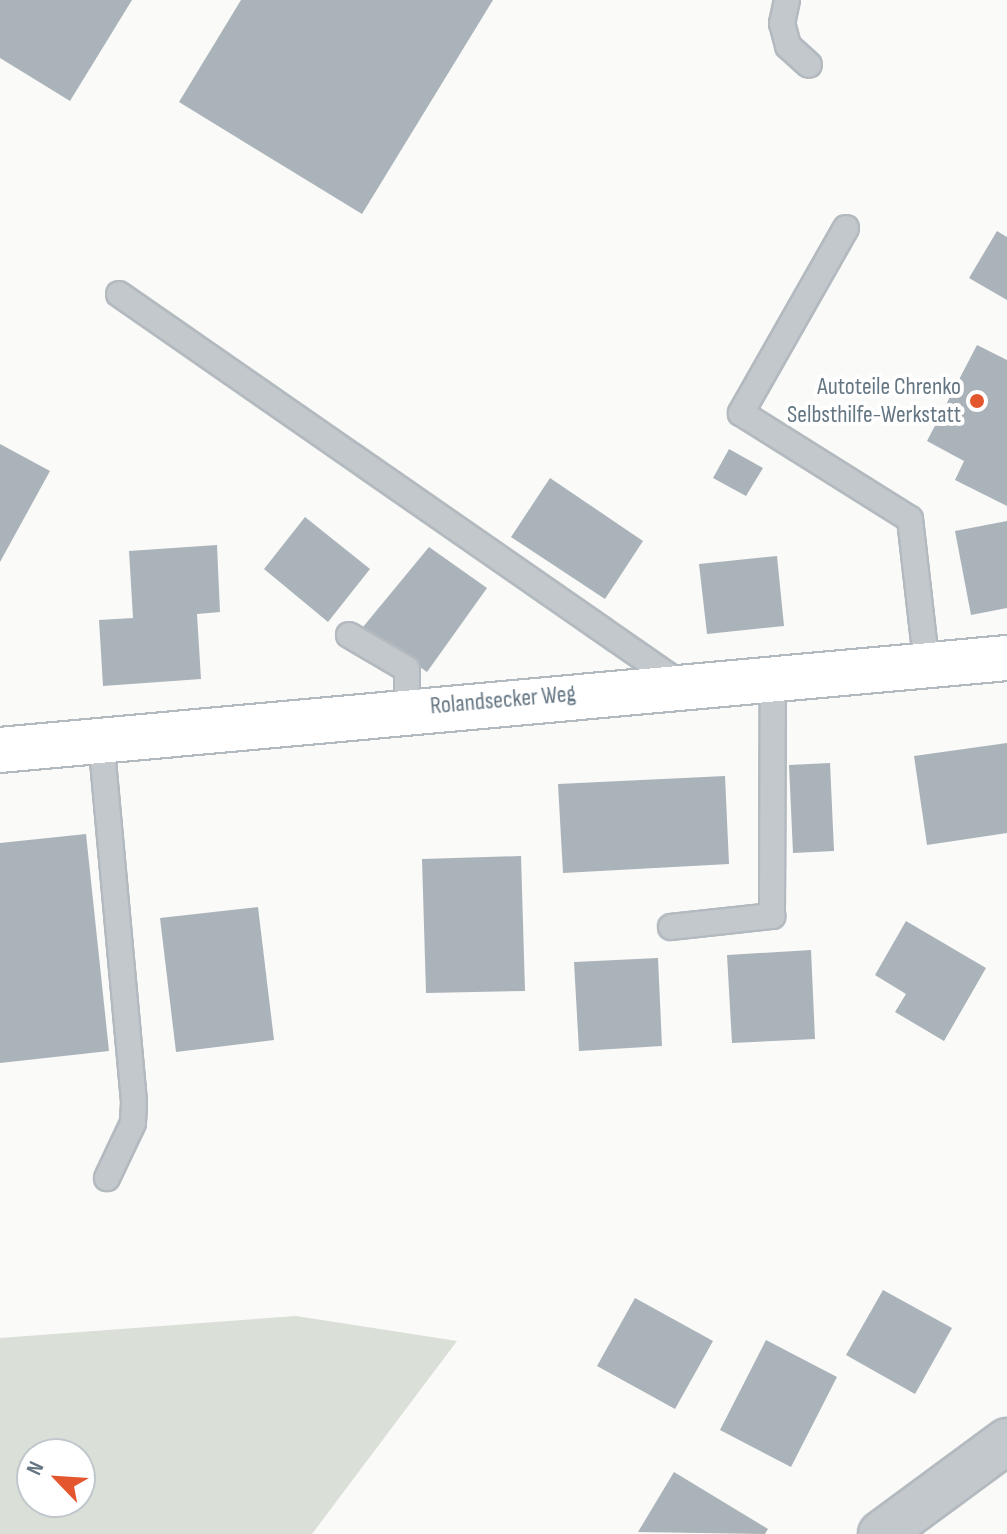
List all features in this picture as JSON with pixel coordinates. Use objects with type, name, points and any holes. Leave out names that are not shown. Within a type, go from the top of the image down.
[{"type":"street","name":"Rolandsecker Weg","points":[[0,750],[407,708],[927,669],[1007,658]]},
{"type":"street","points":[[881,1534],[1007,1441]]},
{"type":"lane","points":[[787,0],[782,23],[788,46],[809,65]]},
{"type":"lane","points":[[846,228],[741,413],[910,519],[927,669]]},
{"type":"lane","points":[[119,294],[683,686]]},
{"type":"lane","points":[[349,635],[407,669],[407,708]]},
{"type":"lane","points":[[671,927],[772,916],[773,679]]},
{"type":"lane","points":[[101,739],[134,1103],[133,1123],[107,1178]]},
{"type":"shaded area","points":[[296,1316],[457,1341],[312,1534],[0,1534],[0,1338]]},
{"type":"building","points":[[0,0],[132,0],[70,101],[0,58]]},
{"type":"building","points":[[241,0],[493,0],[362,214],[179,102]]},
{"type":"building","points":[[997,231],[1007,237],[1007,300],[969,278]]},
{"type":"building","name":"Autoteile Chrenko Selbsthilfe-Werkstatt","points":[[977,345],[1007,360],[1007,506],[955,480],[964,461],[927,441]]},
{"type":"building","points":[[0,444],[50,471],[0,562]]},
{"type":"building","points":[[729,449],[763,468],[746,496],[713,478]]},
{"type":"building","points":[[550,478],[643,541],[605,599],[511,537]]},
{"type":"building","points":[[305,517],[370,569],[328,622],[264,569]]},
{"type":"building","points":[[1007,521],[1007,608],[971,615],[955,531]]},
{"type":"building","points":[[217,545],[220,612],[197,614],[201,679],[103,686],[99,620],[133,618],[129,551]]},
{"type":"building","points":[[429,547],[487,588],[427,672],[363,627]]},
{"type":"building","points":[[777,556],[784,626],[707,634],[699,564]]},
{"type":"building","points":[[1007,743],[1007,833],[927,845],[914,756]]},
{"type":"building","points":[[830,763],[834,851],[793,853],[789,765]]},
{"type":"building","points":[[725,776],[729,864],[563,873],[558,784]]},
{"type":"building","points":[[86,834],[109,1051],[0,1063],[0,843]]},
{"type":"building","points":[[521,856],[525,991],[426,993],[422,859]]},
{"type":"building","points":[[258,907],[274,1040],[176,1052],[160,918]]},
{"type":"building","points":[[906,921],[986,968],[944,1041],[895,1012],[906,994],[875,975]]},
{"type":"building","points":[[811,950],[815,1039],[732,1043],[727,955]]},
{"type":"building","points":[[658,958],[662,1046],[579,1051],[574,962]]},
{"type":"building","points":[[883,1290],[952,1328],[915,1394],[846,1355]]},
{"type":"building","points":[[635,1298],[713,1341],[675,1409],[597,1366]]},
{"type":"building","points":[[766,1340],[837,1377],[791,1467],[720,1430]]},
{"type":"building","points":[[674,1472],[768,1529],[765,1534],[638,1532]]},
{"type":"place","name":"Autoteile Chrenko Selbsthilfe-Werkstatt","points":[[977,401]]}]
